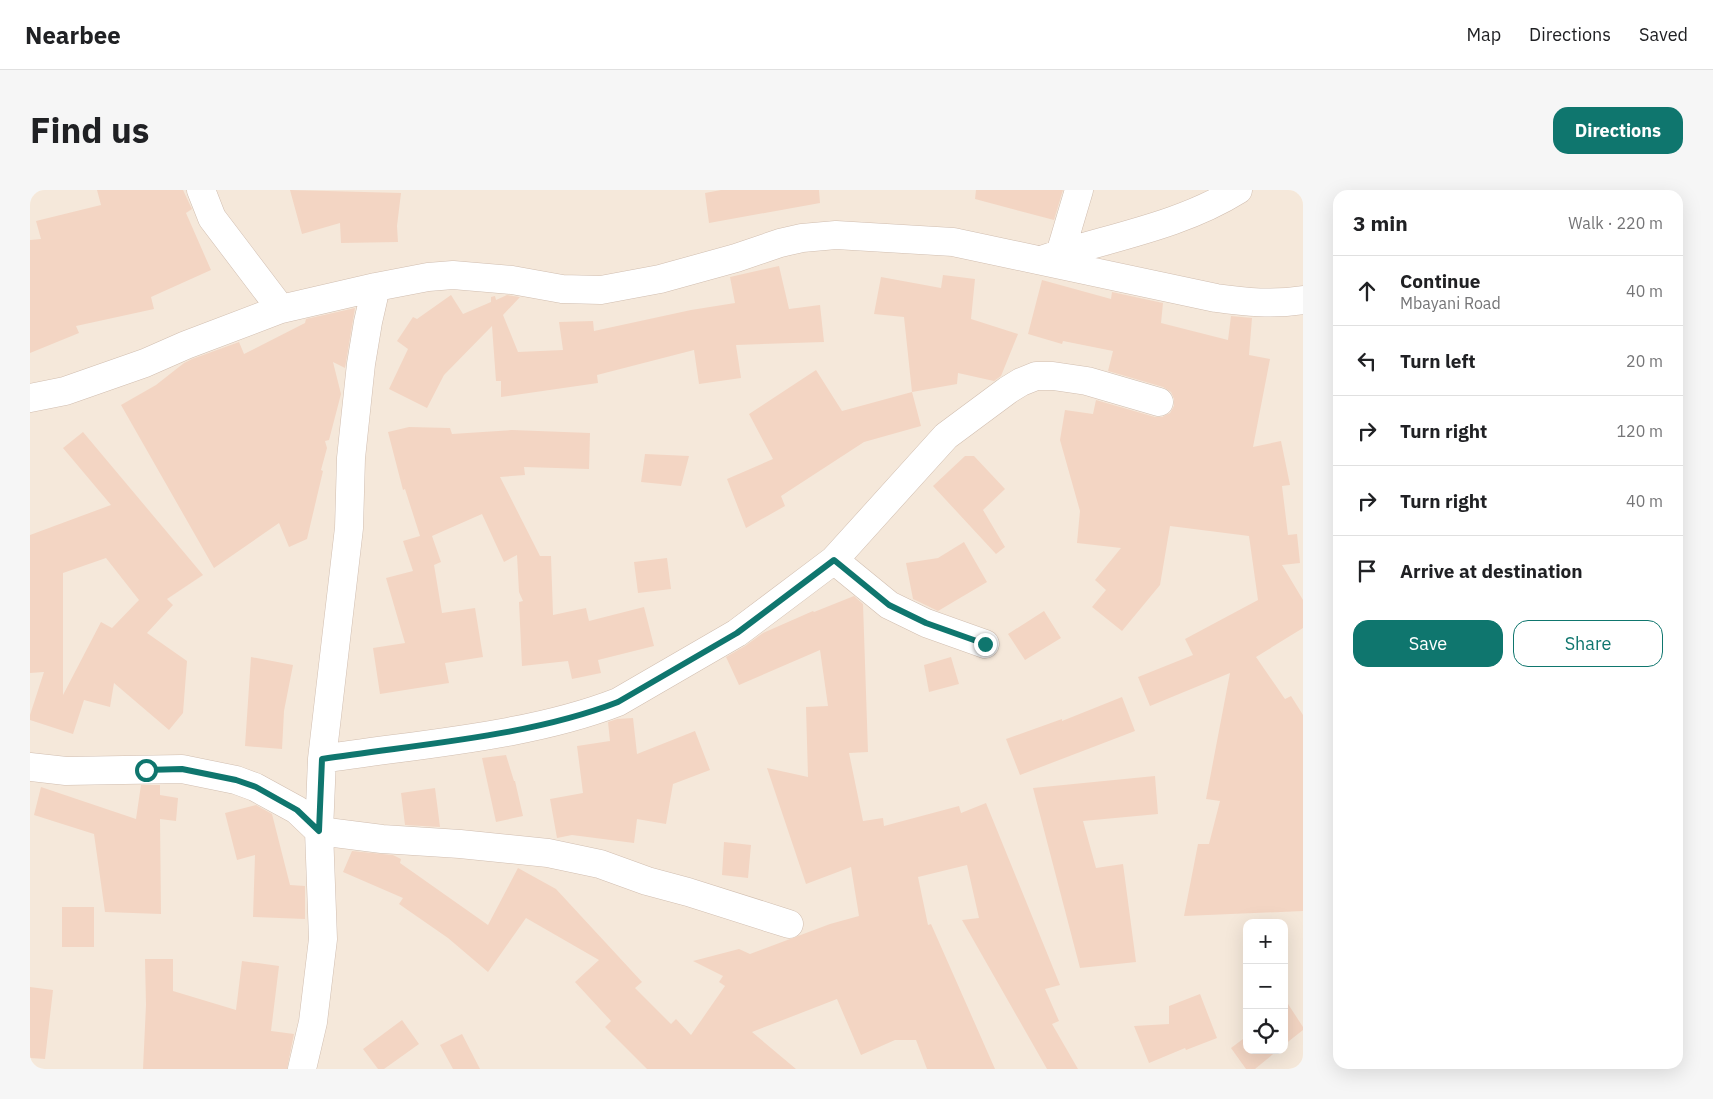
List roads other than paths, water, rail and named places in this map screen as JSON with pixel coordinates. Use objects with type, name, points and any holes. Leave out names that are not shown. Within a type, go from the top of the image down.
[{"type":"street","points":[[201,190],[212,218],[282,309]]},
{"type":"street","points":[[1050,258],[1079,190]]},
{"type":"street","points":[[1050,258],[1196,212],[1221,201],[1238,190]]},
{"type":"street","points":[[30,398],[65,391],[145,363],[186,345],[282,309],[376,287],[428,277],[453,275],[512,280],[562,289],[601,290],[660,279],[736,258],[780,243],[802,238],[836,235],[953,242],[1050,258],[1216,298],[1277,302],[1303,300]]},
{"type":"street","points":[[302,1069],[313,1022],[323,940],[319,831],[322,759],[349,528],[351,458],[361,364],[376,287]]},
{"type":"street","points":[[322,759],[484,736],[536,726],[605,707],[638,691],[737,633],[834,560],[946,436],[1008,390],[1036,376],[1053,376],[1087,381],[1159,402]]},
{"type":"street","points":[[834,560],[889,605],[926,623],[985,644]]},
{"type":"street","points":[[30,766],[66,771],[182,769],[236,780],[256,787],[297,810],[319,831],[382,839],[460,844],[548,853],[600,864],[647,881],[789,924]]}]
